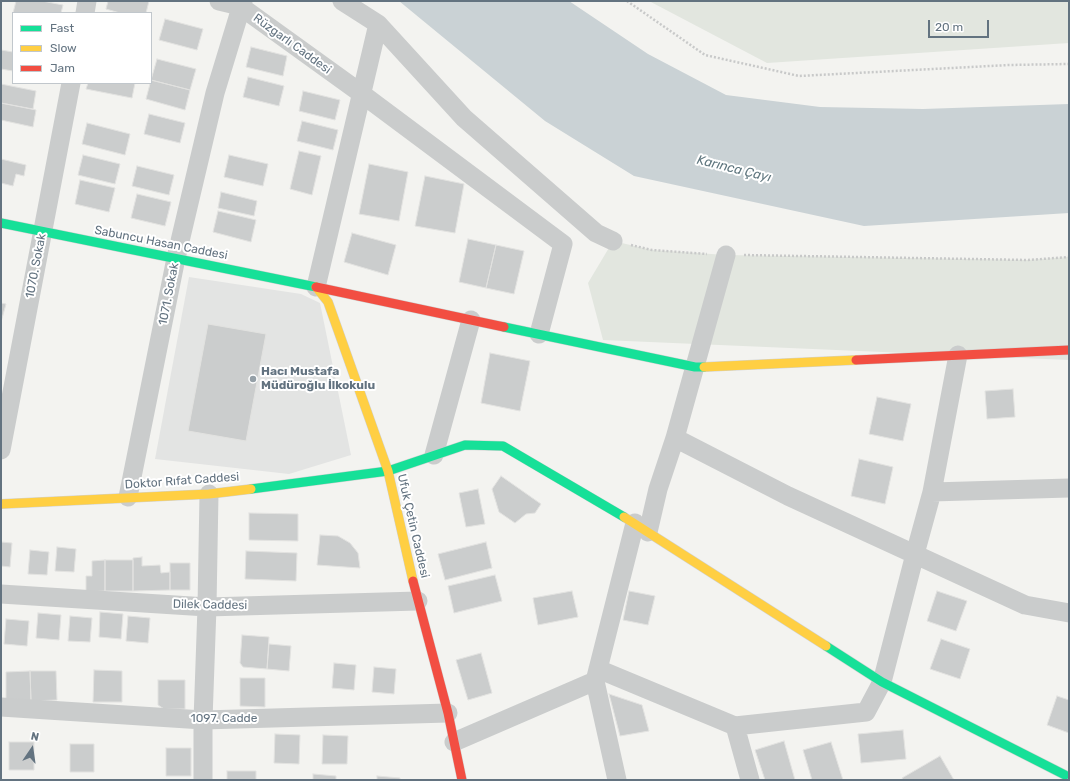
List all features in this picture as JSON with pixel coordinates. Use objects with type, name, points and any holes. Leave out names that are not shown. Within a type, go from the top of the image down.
[{"type":"street","points":[[85,12],[87,1]]},
{"type":"street","name":"Rüzgarlı Caddesi","points":[[219,1],[242,4],[563,244],[539,334]]},
{"type":"street","points":[[342,1],[378,24],[464,118],[596,233],[613,241]]},
{"type":"street","name":"1071. Sokak","points":[[128,497],[176,258],[215,93],[242,4]]},
{"type":"street","points":[[316,287],[378,24]]},
{"type":"street","name":"1070. Sokak","points":[[1,450],[71,84]]},
{"type":"street","name":"Sabuncu Hasan Caddesi","points":[[1,223],[316,287],[695,367],[1069,350]]},
{"type":"street","points":[[617,780],[596,675],[642,528],[658,488],[675,438],[726,255]]},
{"type":"street","name":"Ufuk Çetin Caddesi","points":[[316,287],[328,302],[388,471],[418,601],[448,713],[462,780]]},
{"type":"street","points":[[434,456],[471,320]]},
{"type":"street","points":[[454,742],[596,675],[735,726],[866,712],[882,682],[914,554],[932,492],[958,355]]},
{"type":"street","points":[[675,438],[788,496],[1025,605],[1069,613]]},
{"type":"street","name":"Doktor Rıfat Caddesi","points":[[1,504],[208,494],[388,471],[465,445],[503,446],[642,528],[882,682],[1063,776]]},
{"type":"street","points":[[932,492],[1069,488]]},
{"type":"street","points":[[203,780],[208,494]]},
{"type":"street","name":"Dilek Caddesi","points":[[1,594],[207,607],[418,601]]},
{"type":"street","name":"1097. Cadde","points":[[1,707],[203,720],[448,713]]},
{"type":"street","points":[[735,726],[750,780]]},
{"type":"path","points":[[627,1],[705,54],[800,76],[1069,64]]},
{"type":"path","points":[[613,241],[652,250],[726,255],[1028,260],[1069,257]]},
{"type":"shaded area","points":[[649,1],[1069,1],[1069,43],[767,63]]},
{"type":"shaded area","points":[[613,241],[652,250],[726,255],[1028,260],[1069,257],[1069,360],[603,340],[588,283]]},
{"type":"shaded area","name":"Hacı Mustafa Müdüroğlu İlkokulu","points":[[189,277],[301,294],[320,303],[351,455],[289,474],[155,459]]},
{"type":"water","name":"Karınca Çayı","points":[[399,1],[569,1],[648,54],[726,95],[820,107],[923,109],[1069,104],[1069,213],[864,226],[634,176],[545,121]]},
{"type":"building","points":[[16,1],[42,1],[63,5],[61,12],[13,12]]},
{"type":"building","points":[[108,1],[149,1],[146,12],[116,12],[106,9]]},
{"type":"building","points":[[165,19],[203,29],[197,50],[159,40]]},
{"type":"building","points":[[251,47],[287,56],[283,76],[246,67]]},
{"type":"building","points":[[1,50],[12,52],[12,71],[1,69]]},
{"type":"building","points":[[157,59],[196,69],[190,90],[152,80]]},
{"type":"building","points":[[248,77],[284,86],[279,106],[243,97]]},
{"type":"building","points":[[152,80],[190,90],[185,110],[146,99]]},
{"type":"building","points":[[1,84],[36,91],[33,109],[1,103]]},
{"type":"building","points":[[88,84],[135,84],[132,98],[86,89]]},
{"type":"building","points":[[303,91],[340,100],[335,120],[299,111]]},
{"type":"building","points":[[1,103],[36,110],[33,127],[1,120]]},
{"type":"building","points":[[149,114],[185,123],[180,143],[144,134]]},
{"type":"building","points":[[302,121],[338,130],[333,150],[297,141]]},
{"type":"building","points":[[87,123],[130,134],[125,155],[82,144]]},
{"type":"building","points":[[299,151],[321,156],[312,195],[290,189]]},
{"type":"building","points":[[83,155],[120,164],[115,184],[78,175]]},
{"type":"building","points":[[229,155],[268,164],[263,186],[224,177]]},
{"type":"building","points":[[1,159],[26,165],[24,176],[16,174],[13,186],[1,183]]},
{"type":"building","points":[[369,164],[408,172],[399,221],[359,214]]},
{"type":"building","points":[[137,166],[174,175],[169,195],[132,186]]},
{"type":"building","points":[[425,176],[464,184],[455,233],[415,226]]},
{"type":"building","points":[[80,180],[115,188],[109,212],[75,204]]},
{"type":"building","points":[[221,192],[257,201],[254,216],[218,208]]},
{"type":"building","points":[[137,194],[171,202],[165,226],[131,218]]},
{"type":"building","points":[[218,211],[256,220],[251,242],[213,232]]},
{"type":"building","points":[[352,233],[396,245],[388,275],[344,262]]},
{"type":"building","points":[[468,239],[496,245],[486,288],[459,282]]},
{"type":"building","points":[[496,245],[524,251],[514,294],[486,288]]},
{"type":"building","points":[[1,303],[6,304],[1,322]]},
{"type":"building","points":[[208,324],[266,334],[246,441],[188,431]]},
{"type":"building","points":[[490,353],[530,361],[520,411],[481,403]]},
{"type":"building","points":[[1013,389],[1015,417],[987,419],[985,391]]},
{"type":"building","points":[[877,397],[911,404],[903,441],[869,434]]},
{"type":"building","points":[[859,459],[893,467],[885,504],[851,496]]},
{"type":"building","points":[[501,476],[541,504],[535,513],[526,514],[515,523],[499,512],[492,489]]},
{"type":"building","points":[[478,489],[485,524],[466,527],[459,493]]},
{"type":"building","points":[[249,513],[298,514],[298,541],[249,540]]},
{"type":"building","points":[[320,535],[338,536],[350,543],[358,553],[360,568],[317,565]]},
{"type":"building","points":[[1,542],[12,543],[10,567],[1,566]]},
{"type":"building","points":[[486,542],[492,568],[445,580],[438,554]]},
{"type":"building","points":[[57,547],[76,549],[74,572],[55,571]]},
{"type":"building","points":[[30,550],[49,552],[47,575],[28,574]]},
{"type":"building","points":[[246,551],[297,553],[296,581],[245,579]]},
{"type":"building","points":[[142,557],[142,566],[160,565],[161,573],[170,572],[170,590],[133,591],[133,558]]},
{"type":"building","points":[[105,560],[105,591],[86,592],[86,576],[92,576],[92,561]]},
{"type":"building","points":[[105,560],[133,560],[133,591],[105,591]]},
{"type":"building","points":[[170,563],[190,563],[190,590],[170,590]]},
{"type":"building","points":[[495,575],[502,601],[454,613],[448,586]]},
{"type":"building","points":[[572,591],[578,617],[538,625],[533,598]]},
{"type":"building","points":[[629,591],[655,596],[648,625],[623,620]]},
{"type":"building","points":[[937,591],[967,601],[956,631],[927,621]]},
{"type":"building","points":[[100,612],[123,614],[121,639],[99,637]]},
{"type":"building","points":[[38,613],[61,615],[59,640],[36,638]]},
{"type":"building","points":[[70,616],[92,618],[90,642],[68,641]]},
{"type":"building","points":[[128,616],[150,618],[148,643],[126,641]]},
{"type":"building","points":[[6,619],[29,621],[27,646],[4,644]]},
{"type":"building","points":[[242,635],[269,637],[267,669],[243,667],[240,663]]},
{"type":"building","points":[[941,639],[970,649],[960,679],[930,669]]},
{"type":"building","points":[[269,644],[291,646],[289,671],[267,669]]},
{"type":"building","points":[[481,653],[492,693],[468,700],[456,660]]},
{"type":"building","points":[[334,663],[356,665],[354,690],[332,688]]},
{"type":"building","points":[[374,667],[396,669],[394,694],[372,692]]},
{"type":"building","points":[[94,670],[122,671],[122,702],[93,702]]},
{"type":"building","points":[[30,671],[31,701],[6,701],[6,672]]},
{"type":"building","points":[[30,671],[56,671],[57,700],[31,701]]},
{"type":"building","points":[[240,678],[265,678],[265,707],[240,706]]},
{"type":"building","points":[[158,680],[185,680],[185,709],[164,709],[158,705]]},
{"type":"building","points":[[609,694],[642,705],[649,731],[620,736]]},
{"type":"building","points":[[1057,696],[1069,700],[1069,733],[1047,725]]},
{"type":"building","points":[[903,730],[906,759],[861,763],[858,734]]},
{"type":"building","points":[[275,734],[300,735],[299,764],[274,763]]},
{"type":"building","points":[[323,735],[348,736],[347,764],[322,764]]},
{"type":"building","points":[[784,741],[795,780],[765,780],[755,750]]},
{"type":"building","points":[[9,742],[34,742],[34,770],[9,770]]},
{"type":"building","points":[[831,742],[843,780],[812,780],[803,750]]},
{"type":"building","points":[[70,744],[94,744],[94,772],[70,772]]},
{"type":"building","points":[[166,748],[191,748],[191,776],[166,776]]},
{"type":"building","points":[[940,756],[954,780],[903,780],[902,778]]},
{"type":"building","points":[[227,771],[256,771],[256,780],[227,780]]},
{"type":"building","points":[[313,774],[336,776],[336,780],[313,780]]},
{"type":"building","points":[[377,776],[400,778],[400,780],[377,780]]},
{"type":"traffic: fast","points":[[1,223],[316,287]]},
{"type":"traffic: fast","points":[[504,327],[695,367],[704,367]]},
{"type":"traffic: fast","points":[[251,489],[388,471],[465,445],[503,446],[624,517]]},
{"type":"traffic: fast","points":[[826,646],[882,682],[1065,775]]},
{"type":"traffic: slow","points":[[316,287],[328,302],[388,471],[413,581]]},
{"type":"traffic: slow","points":[[704,367],[856,360]]},
{"type":"traffic: slow","points":[[1,504],[209,494],[251,489]]},
{"type":"traffic: slow","points":[[624,517],[826,646]]},
{"type":"traffic: jam","points":[[316,287],[504,327]]},
{"type":"traffic: jam","points":[[856,360],[1069,350]]},
{"type":"traffic: jam","points":[[413,581],[448,713],[462,780]]},
{"type":"place","name":"Hacı Mustafa Müdüroğlu İlkokulu","points":[[253,379]]}]
